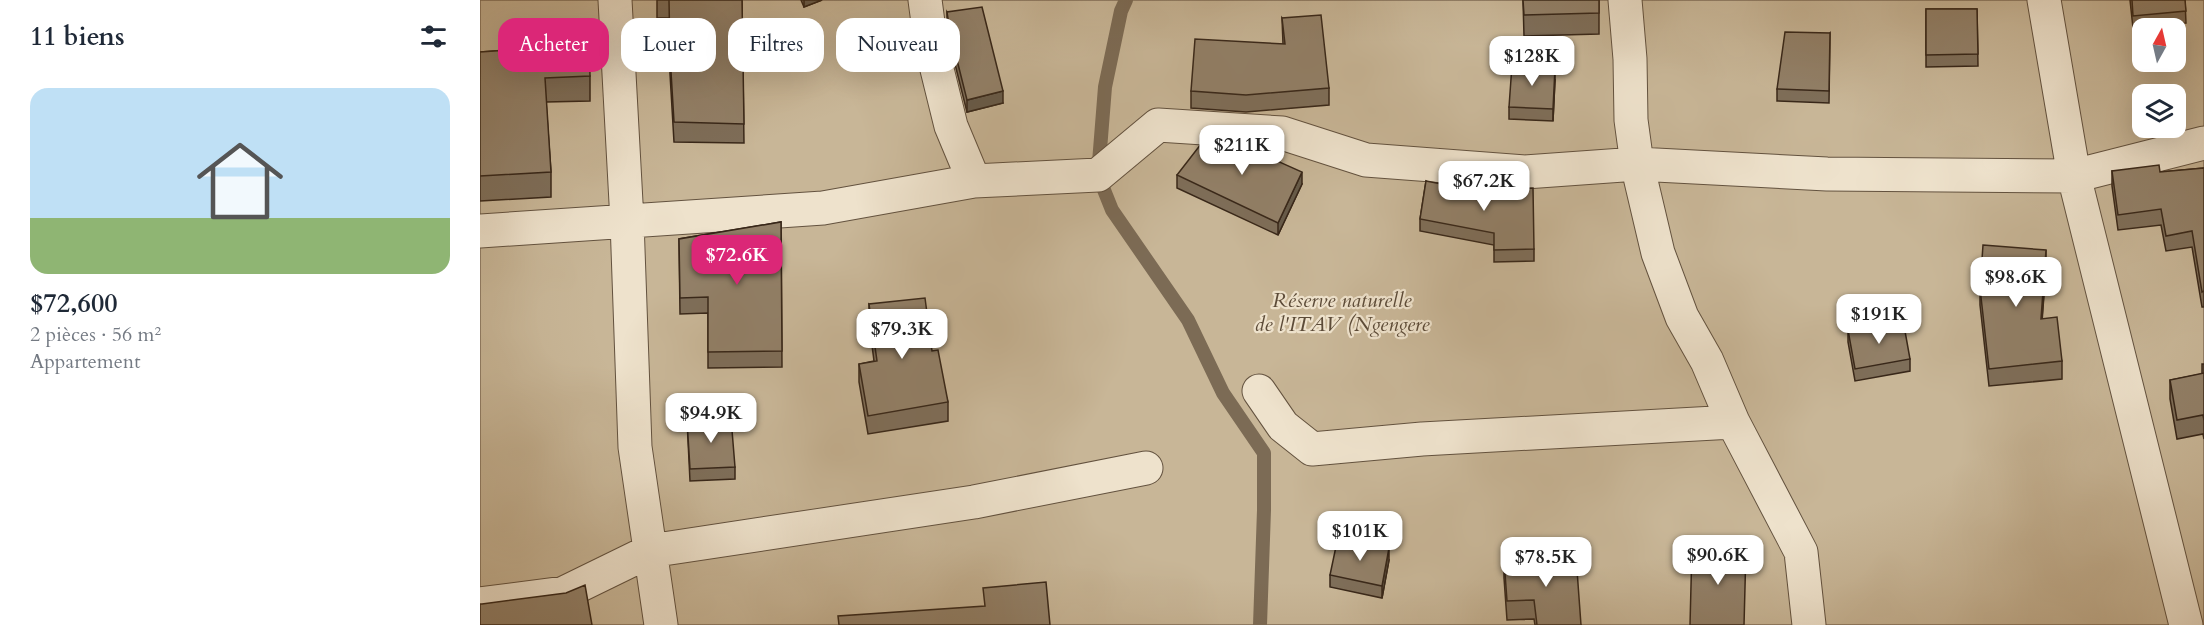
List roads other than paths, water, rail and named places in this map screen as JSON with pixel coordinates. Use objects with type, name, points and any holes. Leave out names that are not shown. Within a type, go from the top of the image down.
[{"type":"street","points":[[615,0],[627,221],[634,447],[661,625]]},
{"type":"street","points":[[925,0],[931,45],[951,126],[974,182]]},
{"type":"street","points":[[1624,0],[1630,59],[1631,120],[1637,164],[1658,253],[1678,306],[1707,362],[1733,422],[1801,552],[1809,625]]},
{"type":"street","points":[[2044,0],[2074,176],[2186,625]]},
{"type":"street","points":[[480,231],[823,208],[974,182],[1098,175],[1158,125],[1282,133],[1366,160],[1526,172],[1637,164],[1827,174],[2074,176],[2204,143]]},
{"type":"street","points":[[1259,391],[1283,426],[1312,449],[1422,439],[1733,422]]},
{"type":"street","points":[[480,604],[564,593],[650,551],[974,502],[1146,468]]},
{"type":"waterway","points":[[1126,0],[1121,11],[1105,87],[1098,175],[1112,210],[1188,320],[1223,393],[1264,453],[1260,625]]},
{"type":"park label","name":"Réserve naturelle de l'ITAV (Ngengere","points":[[1342,312]]}]
